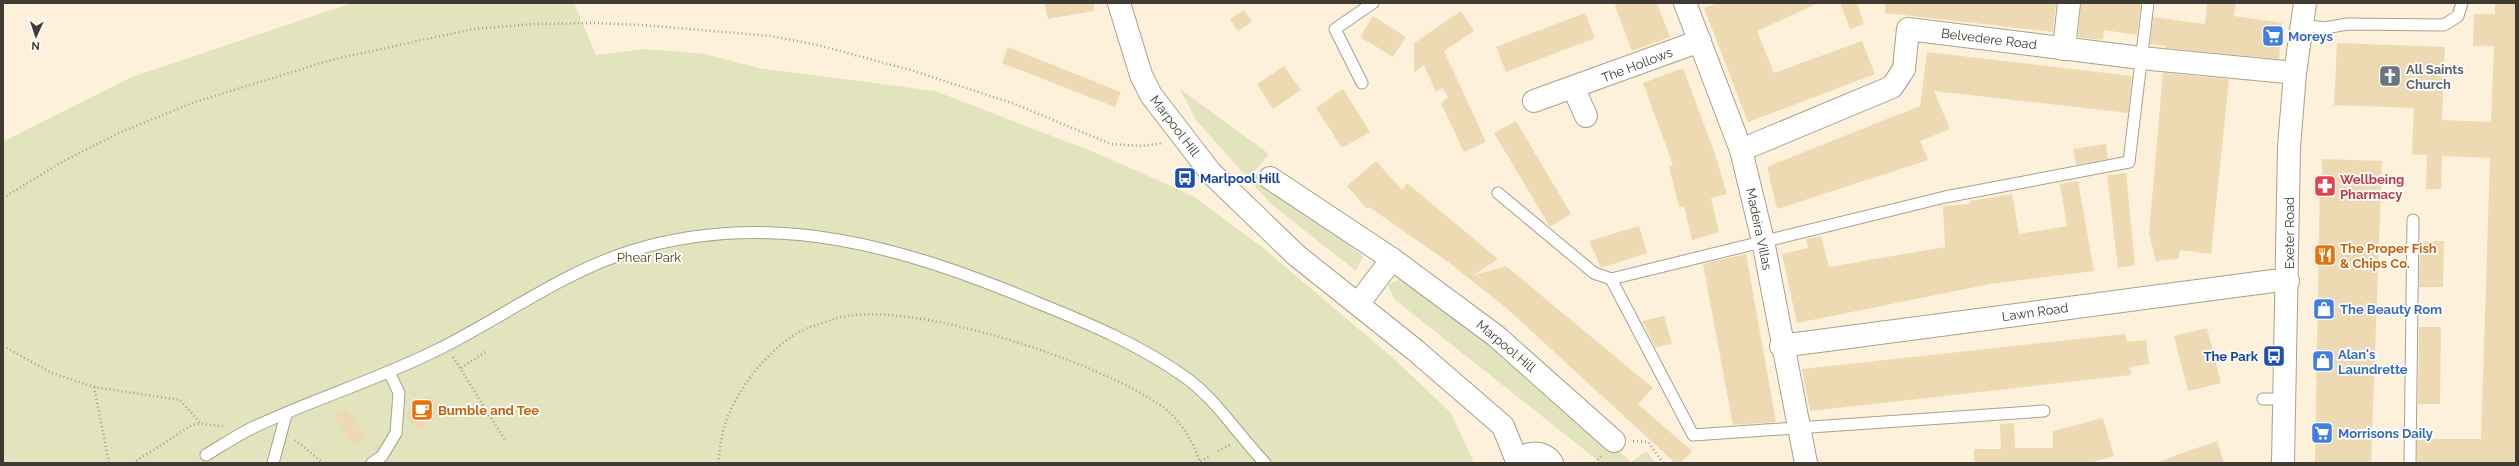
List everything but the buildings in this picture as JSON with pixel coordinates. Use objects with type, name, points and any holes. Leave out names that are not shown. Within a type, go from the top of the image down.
[{"type":"street","name":"Marpool Hill","points":[[1119,3],[1141,75],[1151,95],[1211,173],[1247,210],[1296,255],[1358,304],[1503,426],[1516,462]]},
{"type":"street","name":"Madeira Villas","points":[[1685,3],[1741,150],[1763,241],[1782,346],[1806,463]]},
{"type":"street","points":[[2064,49],[2070,3]]},
{"type":"street","name":"Exeter Road","points":[[2284,463],[2289,147],[2295,73],[2305,3]]},
{"type":"street","name":"Belvedere Road","points":[[1741,150],[1892,87],[1904,69],[1908,29],[2141,58],[2295,73]]},
{"type":"street","name":"The Hollows","points":[[1534,101],[1574,89],[1700,42]]},
{"type":"street","points":[[1574,89],[1586,116]]},
{"type":"street","name":"Marpool Hill","points":[[1270,178],[1392,259],[1496,336],[1614,441]]},
{"type":"street","points":[[1358,304],[1392,259]]},
{"type":"street","name":"Lawn Road","points":[[1782,346],[2273,281],[2288,281]]},
{"type":"street","points":[[1516,462],[1524,456],[1533,453],[1544,456],[1552,463]]},
{"type":"lane","points":[[1362,83],[1335,29],[1373,3]]},
{"type":"lane","points":[[1498,193],[1594,274],[1611,278],[1945,197],[2129,162],[2148,3]]},
{"type":"lane","points":[[2302,25],[2324,28],[2348,24],[2444,25],[2458,16],[2462,3]]},
{"type":"lane","points":[[2410,463],[2413,220]]},
{"type":"lane","points":[[206,455],[252,429],[308,404],[361,385],[439,349],[516,304],[631,251],[714,234],[779,231],[819,235],[899,252],[930,262],[1088,324],[1150,356],[1187,379],[1230,420],[1265,463]]},
{"type":"lane","points":[[1611,278],[1693,435],[2044,411]]},
{"type":"lane","points":[[372,463],[382,456],[396,433],[399,393],[389,372]]},
{"type":"lane","points":[[2263,399],[2285,399]]},
{"type":"lane","points":[[273,463],[276,444],[283,432],[286,415]]},
{"type":"path","points":[[3,198],[62,162],[108,139],[195,102],[331,60],[472,29],[534,24],[642,25],[771,36],[818,45],[914,71],[1012,103],[1112,144],[1142,146],[1168,142]]},
{"type":"path","points":[[718,463],[725,424],[735,401],[767,357],[799,332],[836,319],[877,314],[941,322],[988,334],[1039,349],[1134,389],[1164,408],[1184,428],[1196,450],[1200,463],[1211,455]]},
{"type":"path","points":[[3,346],[52,372],[94,387],[180,400],[201,424]]},
{"type":"path","points":[[439,349],[453,356],[505,440]]},
{"type":"path","points":[[461,368],[487,351]]},
{"type":"path","points":[[94,387],[109,463]]},
{"type":"path","points":[[133,463],[192,425],[201,424],[252,429]]},
{"type":"path","points":[[283,432],[323,463]]},
{"type":"path","points":[[1614,441],[1648,442],[1663,463]]},
{"type":"green space","name":"Phear Park","points":[[352,3],[574,3],[596,55],[645,49],[704,54],[759,68],[935,91],[1101,155],[1193,196],[1262,247],[1394,359],[1451,413],[1474,463],[5,463],[3,461],[3,142],[132,77]]},
{"type":"green space","points":[[1180,89],[1269,154],[1254,172],[1363,256],[1356,271],[1270,203],[1196,120]]},
{"type":"green space","points":[[1405,277],[1485,335],[1631,462],[1646,451],[1656,463],[1601,463],[1394,299],[1388,285]]},
{"type":"place","name":"Moreys","points":[[2273,36]]},
{"type":"place","name":"All Saints Church","points":[[2390,76]]},
{"type":"place","name":"Marlpool Hill","points":[[1185,178]]},
{"type":"place","name":"Wellbeing Pharmacy","points":[[2325,186]]},
{"type":"place","name":"The Proper Fish & Chips Co.","points":[[2325,255]]},
{"type":"place","name":"The Beauty Rom","points":[[2324,309]]},
{"type":"place","name":"The Park","points":[[2274,356]]},
{"type":"place","name":"Alan's Laundrette","points":[[2323,361]]},
{"type":"place","name":"Bumble and Tee","points":[[422,410]]},
{"type":"place","name":"Morrisons Daily","points":[[2322,433]]}]
